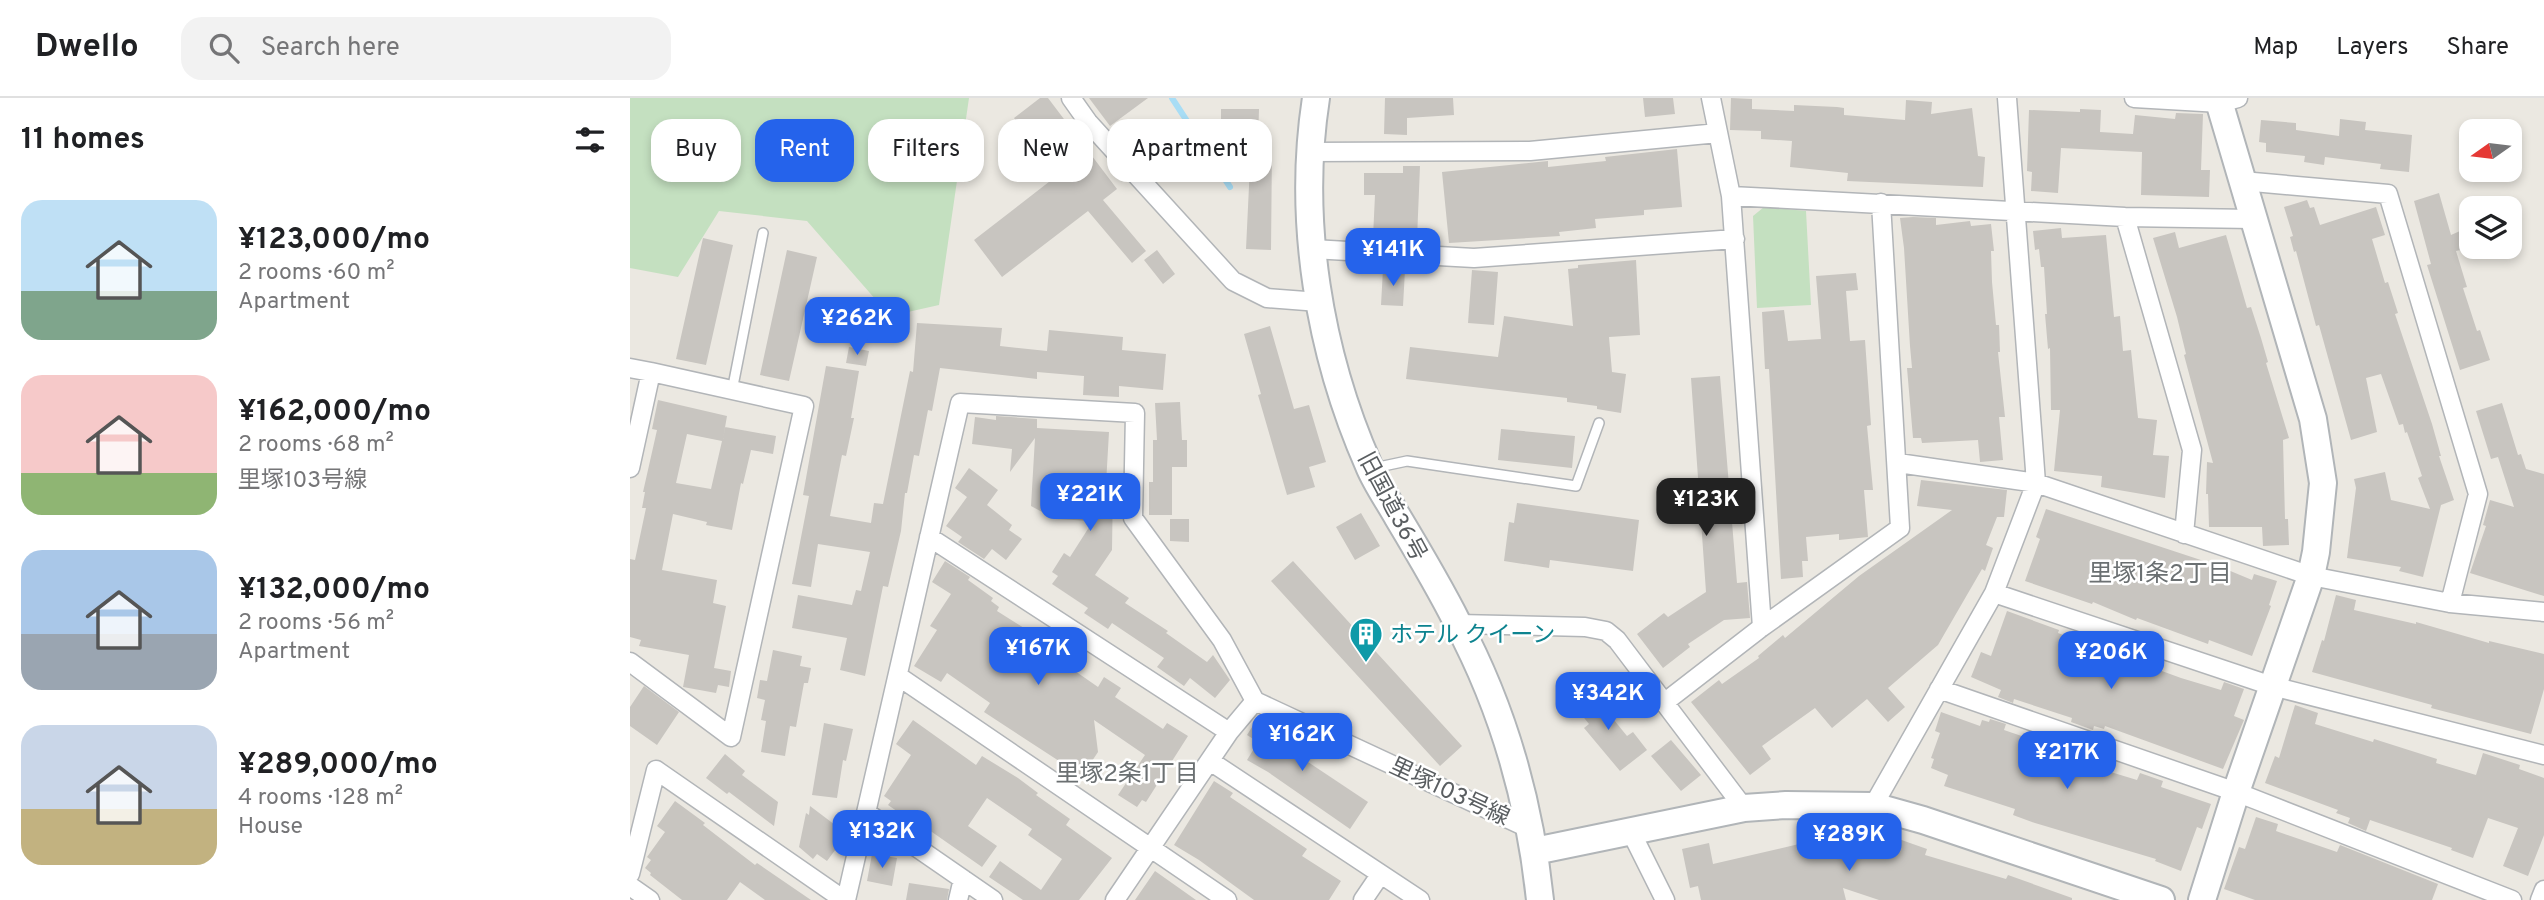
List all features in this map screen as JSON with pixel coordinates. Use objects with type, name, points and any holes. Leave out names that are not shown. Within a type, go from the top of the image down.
[{"type":"street","points":[[1072,98],[1088,122],[1233,281],[1267,298],[1319,302]]},
{"type":"street","name":"旧国道36号","points":[[1317,98],[1311,152],[1312,249],[1319,302],[1334,373],[1370,469],[1458,624],[1487,687],[1504,733],[1532,840],[1540,900]]},
{"type":"street","points":[[1711,98],[1731,195],[1762,627]]},
{"type":"street","points":[[1873,806],[1994,593],[2036,483],[2007,98]]},
{"type":"street","points":[[2134,98],[2225,100],[2242,181],[2314,419],[2323,483],[2311,576],[2236,792],[2202,900]]},
{"type":"street","points":[[1311,152],[1530,151],[1718,133]]},
{"type":"street","points":[[2242,181],[2388,194],[2478,494],[2450,603]]},
{"type":"street","points":[[1731,195],[2125,216],[2253,219]]},
{"type":"street","points":[[1665,702],[1762,627],[1900,528],[1881,204]]},
{"type":"street","points":[[2125,216],[2193,450],[2183,534]]},
{"type":"street","points":[[1312,249],[1474,258],[1735,239]]},
{"type":"street","points":[[630,368],[804,406],[731,737],[630,662]]},
{"type":"street","points":[[630,468],[651,372]]},
{"type":"street","points":[[630,874],[656,770],[845,900],[960,403],[1135,413],[1133,518],[1222,640],[1255,701],[1229,732],[1115,900]]},
{"type":"street","points":[[1898,463],[2036,483],[2311,576],[2450,603],[2544,612]]},
{"type":"street","points":[[929,537],[1229,732]]},
{"type":"street","points":[[1994,593],[2272,686],[2544,755]]},
{"type":"street","points":[[1458,624],[1585,627],[1606,631],[1617,640],[1744,808]]},
{"type":"street","points":[[898,676],[1227,900]]},
{"type":"street","points":[[1939,689],[2236,792],[2512,900]]},
{"type":"street","name":"里塚103号線","points":[[1255,701],[1532,840]]},
{"type":"street","points":[[1210,761],[1420,900]]},
{"type":"street","points":[[1532,840],[1630,830],[1744,808],[1786,805],[1873,806],[1923,820],[2151,899]]},
{"type":"street","points":[[867,813],[993,900]]},
{"type":"street","points":[[1630,830],[1665,900]]},
{"type":"street","points":[[1363,900],[1380,875]]},
{"type":"street","points":[[958,900],[963,879]]},
{"type":"street","points":[[630,886],[650,900]]},
{"type":"street","points":[[2540,900],[2544,890]]},
{"type":"lane","points":[[732,391],[763,233]]},
{"type":"lane","points":[[1370,469],[1407,461],[1576,486],[1599,422]]},
{"type":"green space","points":[[630,98],[969,98],[966,119],[868,119],[868,182],[957,182],[939,305],[890,316],[807,221],[719,211],[678,277],[630,268]]},
{"type":"green space","points":[[1764,207],[1806,211],[1811,305],[1757,308],[1753,216]]},
{"type":"building","points":[[1040,98],[1048,98],[1064,119],[1015,119]]},
{"type":"building","points":[[1089,98],[1148,98],[1120,119],[1107,119],[1107,122]]},
{"type":"building","points":[[1385,98],[1453,98],[1454,115],[1407,118],[1407,135],[1384,134]]},
{"type":"building","points":[[1643,98],[1673,98],[1675,114],[1645,117]]},
{"type":"building","points":[[1731,98],[1752,99],[1752,109],[1794,111],[1794,105],[1837,107],[1844,108],[1844,115],[1905,120],[1906,100],[1932,102],[1931,114],[1972,108],[1978,156],[1985,157],[1983,187],[1847,181],[1848,173],[1790,167],[1792,141],[1761,139],[1761,131],[1730,130]]},
{"type":"building","points":[[1221,109],[1259,109],[1259,119],[1221,119]]},
{"type":"building","points":[[2080,109],[2101,110],[2100,132],[2133,134],[2135,115],[2175,119],[2176,113],[2203,114],[2201,170],[2210,170],[2209,197],[2141,195],[2142,152],[2061,148],[2058,193],[2031,191],[2032,172],[2027,171],[2029,110],[2080,112]]},
{"type":"building","points":[[2340,119],[2366,122],[2365,130],[2412,135],[2409,172],[2380,169],[2381,164],[2325,157],[2324,165],[2304,162],[2305,156],[2266,152],[2266,143],[2259,142],[2261,120],[2296,123],[2296,130],[2339,136]]},
{"type":"building","points":[[1677,149],[1682,207],[1644,210],[1644,215],[1595,219],[1596,228],[1559,232],[1560,236],[1449,243],[1442,172],[1548,161],[1548,167]]},
{"type":"building","points":[[1093,157],[1107,176],[1107,182],[1112,182],[1117,189],[1103,200],[1146,251],[1132,263],[1088,211],[1002,277],[974,240],[1049,182],[1093,182]]},
{"type":"building","points":[[1403,166],[1420,166],[1417,239],[1373,237],[1375,195],[1364,195],[1364,173],[1403,173]]},
{"type":"building","points":[[1249,182],[1272,182],[1271,250],[1246,249]]},
{"type":"building","points":[[2439,193],[2451,235],[2459,231],[2459,250],[2456,251],[2467,287],[2463,288],[2490,360],[2460,370],[2427,265],[2431,264],[2414,201]]},
{"type":"building","points":[[2307,200],[2310,208],[2314,207],[2320,225],[2376,207],[2385,235],[2372,239],[2385,283],[2388,282],[2398,313],[2395,314],[2454,500],[2441,505],[2423,577],[2399,571],[2401,567],[2347,558],[2356,488],[2354,479],[2385,472],[2391,500],[2430,509],[2418,478],[2422,476],[2407,432],[2405,433],[2403,424],[2399,425],[2381,374],[2366,378],[2377,432],[2351,440],[2319,325],[2316,326],[2296,251],[2294,252],[2290,237],[2293,236],[2284,207]]},
{"type":"building","points":[[1900,218],[1936,218],[1936,225],[1970,221],[1971,226],[1991,224],[1994,251],[1991,251],[1992,282],[1996,325],[1999,325],[1998,352],[2005,417],[1999,417],[2003,460],[1980,462],[1978,440],[1922,443],[1921,438],[1913,438],[1907,368],[1912,368]]},
{"type":"building","points":[[2061,228],[2062,238],[2106,235],[2114,317],[2120,316],[2123,351],[2131,350],[2138,418],[2157,420],[2153,455],[2169,456],[2165,498],[2101,487],[2102,476],[2054,471],[2060,410],[2051,410],[2044,267],[2041,267],[2039,249],[2035,250],[2033,231]]},
{"type":"building","points":[[2175,232],[2179,248],[2226,235],[2247,308],[2251,307],[2261,338],[2289,438],[2283,440],[2285,519],[2288,519],[2289,545],[2263,546],[2262,527],[2209,527],[2207,462],[2213,463],[2184,355],[2186,354],[2177,317],[2153,238]]},
{"type":"building","points":[[703,238],[733,245],[706,365],[676,359]]},
{"type":"building","points":[[787,250],[817,257],[789,381],[760,375]]},
{"type":"building","points":[[1157,250],[1175,274],[1163,284],[1144,260]]},
{"type":"building","points":[[1636,260],[1640,335],[1609,337],[1612,372],[1626,374],[1621,413],[1567,402],[1567,398],[1406,379],[1410,347],[1498,357],[1504,316],[1573,326],[1568,269],[1578,268],[1578,265]]},
{"type":"building","points":[[1383,269],[1405,270],[1403,306],[1381,305]]},
{"type":"building","points":[[1472,270],[1498,272],[1494,325],[1468,323]]},
{"type":"building","points":[[1856,273],[1858,290],[1846,291],[1850,341],[1865,340],[1871,425],[1867,426],[1873,490],[1864,490],[1868,537],[1839,540],[1839,534],[1806,537],[1808,561],[1802,561],[1803,577],[1781,579],[1769,369],[1765,369],[1762,312],[1784,310],[1788,341],[1821,339],[1816,276]]},
{"type":"building","points":[[917,323],[1002,328],[1000,346],[1047,351],[1049,330],[1123,337],[1122,350],[1166,354],[1163,390],[1119,386],[1119,397],[1083,395],[1084,376],[1037,372],[1037,379],[940,368],[932,411],[928,410],[919,456],[914,455],[905,493],[901,531],[888,587],[883,586],[865,676],[840,670],[847,638],[792,628],[798,595],[852,605],[856,590],[861,591],[870,552],[818,544],[811,587],[792,584],[809,496],[803,495],[826,366],[859,371],[851,418],[854,418],[846,456],[842,455],[830,516],[871,523],[874,503],[883,504],[910,371],[913,372]]},
{"type":"building","points":[[1270,326],[1294,409],[1309,405],[1326,462],[1309,467],[1315,487],[1287,495],[1258,395],[1261,394],[1244,334]]},
{"type":"building","points":[[849,347],[869,351],[866,366],[846,363]]},
{"type":"building","points":[[1720,376],[1737,583],[1747,582],[1750,618],[1724,620],[1688,644],[1690,647],[1663,668],[1637,634],[1664,613],[1668,617],[1706,592],[1691,378]]},
{"type":"building","points":[[658,400],[727,416],[725,427],[776,436],[773,454],[751,450],[743,484],[741,483],[732,530],[673,514],[662,570],[717,580],[713,603],[726,606],[714,668],[731,671],[729,687],[718,685],[716,693],[683,687],[689,655],[639,646],[641,640],[630,637],[630,559],[635,560],[646,508],[642,508],[643,492],[657,430],[652,429]],"holes":[[[687,434],[722,441],[711,489],[676,483]]]},
{"type":"building","points":[[1180,402],[1182,440],[1187,440],[1187,467],[1172,467],[1172,515],[1149,515],[1149,482],[1153,482],[1153,440],[1157,440],[1155,403]]},
{"type":"building","points":[[2502,403],[2518,455],[2521,454],[2526,469],[2544,474],[2544,596],[2470,573],[2486,526],[2483,525],[2490,500],[2514,507],[2498,457],[2491,459],[2476,411]]},
{"type":"building","points":[[996,416],[1037,419],[1037,428],[1109,432],[1106,484],[1113,484],[1112,550],[1095,575],[1129,598],[1125,603],[1168,631],[1166,633],[1207,662],[1213,655],[1230,680],[1215,698],[1190,678],[1184,686],[1157,667],[1164,658],[1112,623],[1108,629],[1084,613],[1088,608],[1052,584],[1058,576],[1052,572],[1064,553],[1070,557],[1093,521],[1055,519],[1031,506],[1035,438],[1010,472],[1012,449],[972,444],[975,417],[996,420]]},
{"type":"building","points":[[1501,429],[1575,436],[1572,468],[1498,460]]},
{"type":"building","points":[[969,468],[998,490],[987,505],[1012,525],[1009,530],[1022,539],[1006,560],[992,549],[984,559],[958,542],[962,537],[946,526],[967,497],[955,488]]},
{"type":"building","points":[[1921,480],[2007,490],[2004,517],[1997,517],[1986,545],[1993,548],[1985,571],[1982,569],[1938,645],[1888,688],[1905,707],[1888,722],[1867,699],[1832,728],[1815,708],[1762,746],[1771,759],[1750,775],[1691,702],[1719,680],[1722,684],[1759,658],[1758,656],[1783,635],[1785,638],[1859,576],[1952,510],[1917,506]]},
{"type":"building","points":[[1517,503],[1639,520],[1633,571],[1550,560],[1549,568],[1504,561],[1509,522],[1514,523]]},
{"type":"building","points":[[2046,509],[2216,565],[2252,580],[2254,574],[2277,581],[2269,605],[2271,606],[2252,656],[2209,640],[2208,644],[2137,618],[2136,620],[2093,602],[2092,604],[2025,581],[2040,539],[2036,537]]},
{"type":"building","points":[[1361,513],[1380,546],[1355,560],[1336,527]]},
{"type":"building","points":[[1170,519],[1189,519],[1189,542],[1170,541]]},
{"type":"building","points":[[945,561],[970,577],[968,580],[993,598],[991,601],[999,607],[997,611],[1037,636],[1042,629],[1061,642],[1052,655],[1098,687],[1104,677],[1121,688],[1115,697],[1163,729],[1167,723],[1188,736],[1146,802],[1142,800],[1137,807],[1118,795],[1145,755],[1094,720],[1098,752],[1082,776],[984,712],[990,703],[947,673],[941,682],[914,666],[937,630],[930,626],[951,594],[932,582]]},
{"type":"building","name":"ホテル クイーン","points":[[1293,561],[1462,746],[1440,766],[1271,581]]},
{"type":"building","points":[[2336,595],[2356,600],[2354,610],[2416,622],[2489,643],[2544,654],[2544,689],[2531,734],[2431,708],[2432,705],[2312,672],[2322,640],[2324,641]]},
{"type":"building","points":[[2007,611],[2059,630],[2058,633],[2181,678],[2221,690],[2224,682],[2244,689],[2234,716],[2244,720],[2223,769],[2105,726],[2104,729],[2094,726],[2093,730],[2071,722],[2072,718],[2014,699],[2013,703],[1998,697],[2001,690],[1971,677],[1981,652],[1991,656]]},
{"type":"building","points":[[773,650],[802,656],[800,666],[811,668],[808,683],[804,683],[796,727],[790,726],[785,756],[761,752],[766,721],[761,720],[765,700],[757,698],[760,680],[767,681]]},
{"type":"building","points":[[644,686],[679,712],[657,745],[630,726],[630,707]]},
{"type":"building","points":[[1592,688],[1604,702],[1601,704],[1627,736],[1633,732],[1647,750],[1620,771],[1584,728],[1589,724],[1573,704]]},
{"type":"building","points":[[2295,705],[2318,713],[2315,724],[2373,742],[2374,739],[2437,759],[2436,763],[2476,775],[2483,753],[2520,765],[2519,769],[2544,778],[2544,835],[2528,876],[2503,866],[2518,828],[2488,818],[2473,858],[2451,850],[2452,848],[2370,820],[2366,831],[2348,823],[2350,818],[2336,813],[2338,810],[2265,783],[2275,756],[2279,758]]},
{"type":"building","points":[[1941,712],[1980,726],[1982,720],[1989,722],[1990,719],[2006,724],[2004,730],[2083,757],[2081,763],[2137,780],[2140,773],[2163,781],[2161,787],[2211,804],[2202,829],[2197,827],[2181,871],[2155,861],[2156,859],[2035,823],[2013,815],[2015,809],[1944,786],[1948,775],[1931,768],[1934,759],[1931,758],[1940,733],[1935,731]]},
{"type":"building","points":[[1259,716],[1278,724],[1298,746],[1310,754],[1305,760],[1368,802],[1350,829],[1247,760],[1258,742],[1247,735]]},
{"type":"building","points":[[913,720],[976,765],[982,756],[1018,778],[1038,793],[1036,795],[1070,819],[1066,825],[1112,858],[1079,900],[1023,900],[989,877],[1000,861],[1041,890],[1062,859],[1028,835],[1032,829],[987,798],[968,826],[997,846],[982,867],[922,825],[917,832],[898,818],[901,814],[888,805],[891,801],[884,796],[911,755],[896,744]]},
{"type":"building","points":[[824,723],[853,729],[846,761],[843,760],[837,798],[812,795]]},
{"type":"building","points":[[1671,740],[1701,775],[1681,791],[1651,756]]},
{"type":"building","points":[[725,754],[745,771],[742,775],[778,802],[774,826],[706,778]]},
{"type":"building","points":[[1214,781],[1233,793],[1230,797],[1307,849],[1302,856],[1341,881],[1329,900],[1254,900],[1174,845]]},
{"type":"building","points":[[675,801],[755,865],[757,863],[811,900],[765,900],[740,882],[727,900],[682,900],[645,868],[651,860],[647,857],[665,832],[657,826]]},
{"type":"building","points":[[810,806],[847,834],[827,861],[817,854],[813,859],[799,847]]},
{"type":"building","points":[[2256,817],[2278,824],[2276,831],[2337,852],[2340,845],[2438,884],[2432,900],[2255,900],[2224,889],[2239,847],[2245,849]]},
{"type":"building","points":[[1805,829],[1876,831],[1927,849],[1925,855],[2006,879],[2008,875],[2072,900],[1879,900],[1843,888],[1846,900],[1701,900],[1698,886],[1690,888],[1682,849],[1709,843],[1713,864],[1799,844],[1800,834],[1805,835]]},
{"type":"building","points":[[872,854],[897,858],[892,886],[867,881]]},
{"type":"building","points":[[1155,871],[1196,900],[1135,900]]},
{"type":"building","points":[[909,883],[949,889],[947,900],[906,900]]},
{"type":"waterway","points":[[1172,98],[1230,187]]},
{"type":"place","name":"ホテル クイーン","points":[[1366,664]]},
{"type":"district","name":"里塚1条2丁目","points":[[2160,573]]},
{"type":"district","name":"里塚2条1丁目","points":[[1127,773]]}]
